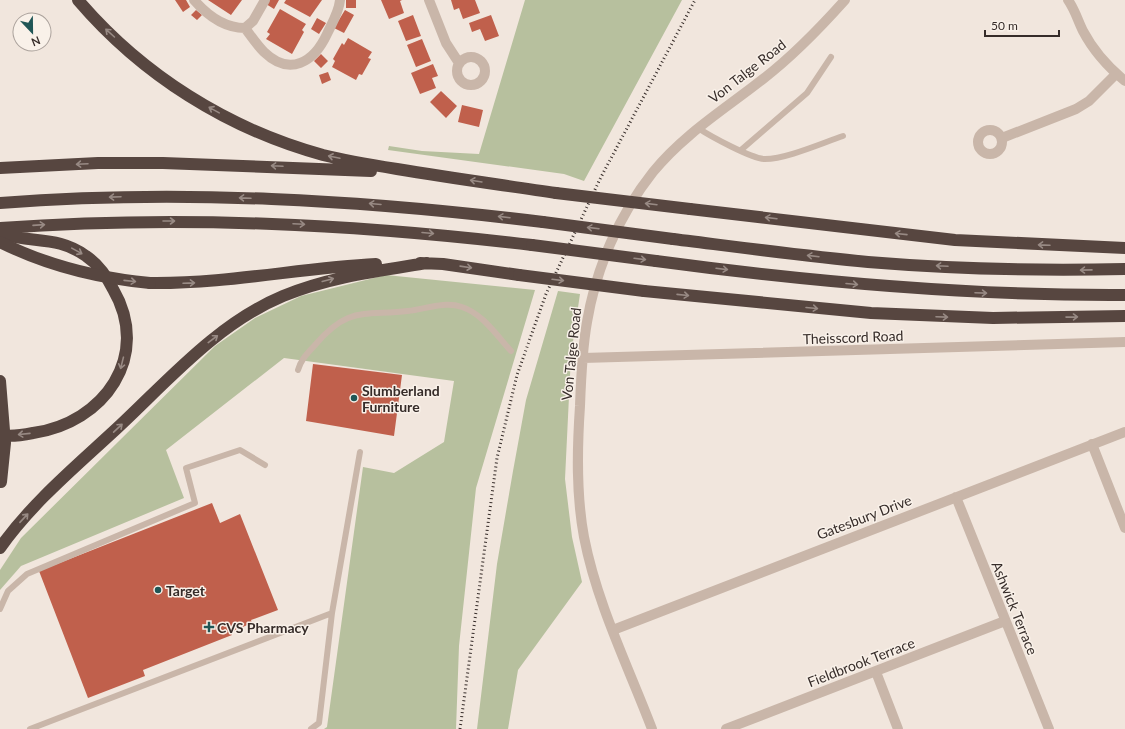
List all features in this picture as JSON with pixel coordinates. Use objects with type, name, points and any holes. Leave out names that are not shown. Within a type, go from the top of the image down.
[{"type":"highway","points":[[78,0],[94,19],[144,64],[181,92],[230,120],[271,137],[323,155],[414,172],[556,193],[955,240],[1125,248]]},
{"type":"highway","points":[[0,168],[98,163],[163,163],[414,172]]},
{"type":"highway","points":[[0,203],[124,197],[239,197],[394,206],[543,222],[815,256],[912,265],[1034,270],[1125,269]]},
{"type":"highway","points":[[0,228],[117,222],[271,223],[380,229],[532,245],[812,280],[921,290],[1030,295],[1125,295]]},
{"type":"highway","points":[[0,233],[16,238],[37,238],[64,244],[87,257],[106,276],[118,298],[126,321],[127,346],[121,368],[115,381],[108,393],[92,409],[71,423],[46,431],[0,435]]},
{"type":"highway","points":[[0,242],[20,252],[73,271],[120,280],[150,283],[201,283],[350,265],[427,263],[644,291],[797,307],[916,315],[1032,318],[1125,316]]},
{"type":"highway","points":[[0,548],[11,532],[42,499],[207,344],[241,318],[282,296],[325,280],[427,263]]},
{"type":"highway","points":[[0,381],[5,443],[0,483]]},
{"type":"street","points":[[194,0],[213,18],[233,28],[244,28],[253,21],[265,0]]},
{"type":"street","points":[[244,28],[264,53],[275,60],[295,64],[305,62],[322,44],[339,7],[340,0]]},
{"type":"street","points":[[429,0],[446,43],[459,63]]},
{"type":"street","name":"Von Talge Road","points":[[652,729],[613,630],[589,556],[579,498],[578,433],[583,358],[586,323],[595,287],[620,222],[653,172],[698,128],[786,60],[845,0]]},
{"type":"street","points":[[1068,0],[1076,12],[1083,30],[1093,46],[1116,74],[1125,81]]},
{"type":"street","points":[[1002,138],[1076,109],[1089,101],[1116,74]]},
{"type":"street","name":"Theisscord Road","points":[[583,358],[1125,342]]},
{"type":"street","name":"Gatesbury Drive","points":[[613,630],[1125,432]]},
{"type":"street","points":[[1092,444],[1125,528]]},
{"type":"street","name":"Ashwick Terrace","points":[[956,497],[1049,729]]},
{"type":"street","name":"Fieldbrook Terrace","points":[[726,729],[1005,621]]},
{"type":"street","points":[[876,672],[898,729]]},
{"type":"lane","points":[[741,150],[807,93],[831,57]]},
{"type":"lane","points":[[698,128],[716,140],[764,159],[778,158],[843,136]]},
{"type":"lane","points":[[298,370],[300,362],[325,333],[342,319],[356,315],[409,311],[448,304],[463,307],[480,317],[512,351]]},
{"type":"lane","points":[[0,608],[8,591],[27,574],[195,503],[186,468],[240,450],[265,465]]},
{"type":"lane","points":[[311,729],[319,724],[332,613],[360,452]]},
{"type":"lane","points":[[30,729],[332,613]]},
{"type":"green space","points":[[525,0],[682,0],[584,181],[564,174],[388,150],[389,146],[422,151],[479,154]]},
{"type":"green space","points":[[386,275],[535,290],[476,488],[459,646],[456,729],[324,729],[327,727],[363,467],[394,473],[444,442],[454,381],[284,358],[166,450],[184,498],[21,566],[0,590],[0,570],[21,538],[215,346],[255,318],[301,296]]},
{"type":"green space","points":[[558,291],[580,294],[571,355],[565,479],[572,537],[582,582],[518,670],[508,729],[477,729],[497,564],[526,400]]},
{"type":"building","points":[[175,0],[186,0],[190,7],[183,12]]},
{"type":"building","points":[[208,0],[242,0],[231,15]]},
{"type":"building","points":[[269,0],[279,0],[274,9],[266,4]]},
{"type":"building","points":[[286,0],[322,0],[310,17],[284,3]]},
{"type":"building","points":[[346,0],[356,0],[356,8],[346,8]]},
{"type":"building","points":[[381,0],[402,0],[400,1],[404,13],[389,19]]},
{"type":"building","points":[[451,0],[475,0],[480,13],[463,19],[459,8],[454,10]]},
{"type":"building","points":[[280,9],[306,24],[302,30],[304,32],[292,54],[266,39],[270,34],[267,32]]},
{"type":"building","points":[[196,10],[202,15],[197,20],[191,15]]},
{"type":"building","points":[[345,10],[354,15],[344,33],[334,28]]},
{"type":"building","points":[[413,15],[421,36],[406,41],[398,21]]},
{"type":"building","points":[[491,15],[499,36],[485,41],[480,29],[472,32],[469,23]]},
{"type":"building","points":[[317,18],[326,23],[319,34],[311,29]]},
{"type":"building","points":[[348,38],[372,52],[368,58],[371,59],[362,75],[359,74],[356,80],[332,67],[335,61],[333,59],[342,43],[344,45]]},
{"type":"building","points":[[422,39],[431,61],[416,67],[407,45]]},
{"type":"building","points":[[321,54],[328,61],[321,68],[314,61]]},
{"type":"building","points":[[433,64],[438,76],[432,78],[436,88],[420,94],[411,73]]},
{"type":"building","points":[[328,72],[331,80],[322,84],[319,75]]},
{"type":"building","points":[[441,91],[457,106],[446,118],[430,102]]},
{"type":"building","points":[[462,105],[483,110],[479,127],[458,122]]},
{"type":"building","name":"Slumberland Furniture","points":[[313,364],[402,375],[394,436],[306,421]]},
{"type":"building","name":"Target","points":[[212,503],[220,523],[240,514],[278,610],[251,620],[252,623],[231,632],[232,635],[143,670],[145,676],[88,698],[39,571]]},
{"type":"railway","points":[[460,729],[497,458],[517,375],[546,294],[600,179],[695,0]]},
{"type":"place","name":"Slumberland Furniture","points":[[354,398]]},
{"type":"place","name":"Target","points":[[158,590]]},
{"type":"place","name":"CVS Pharmacy","points":[[209,627]]}]
